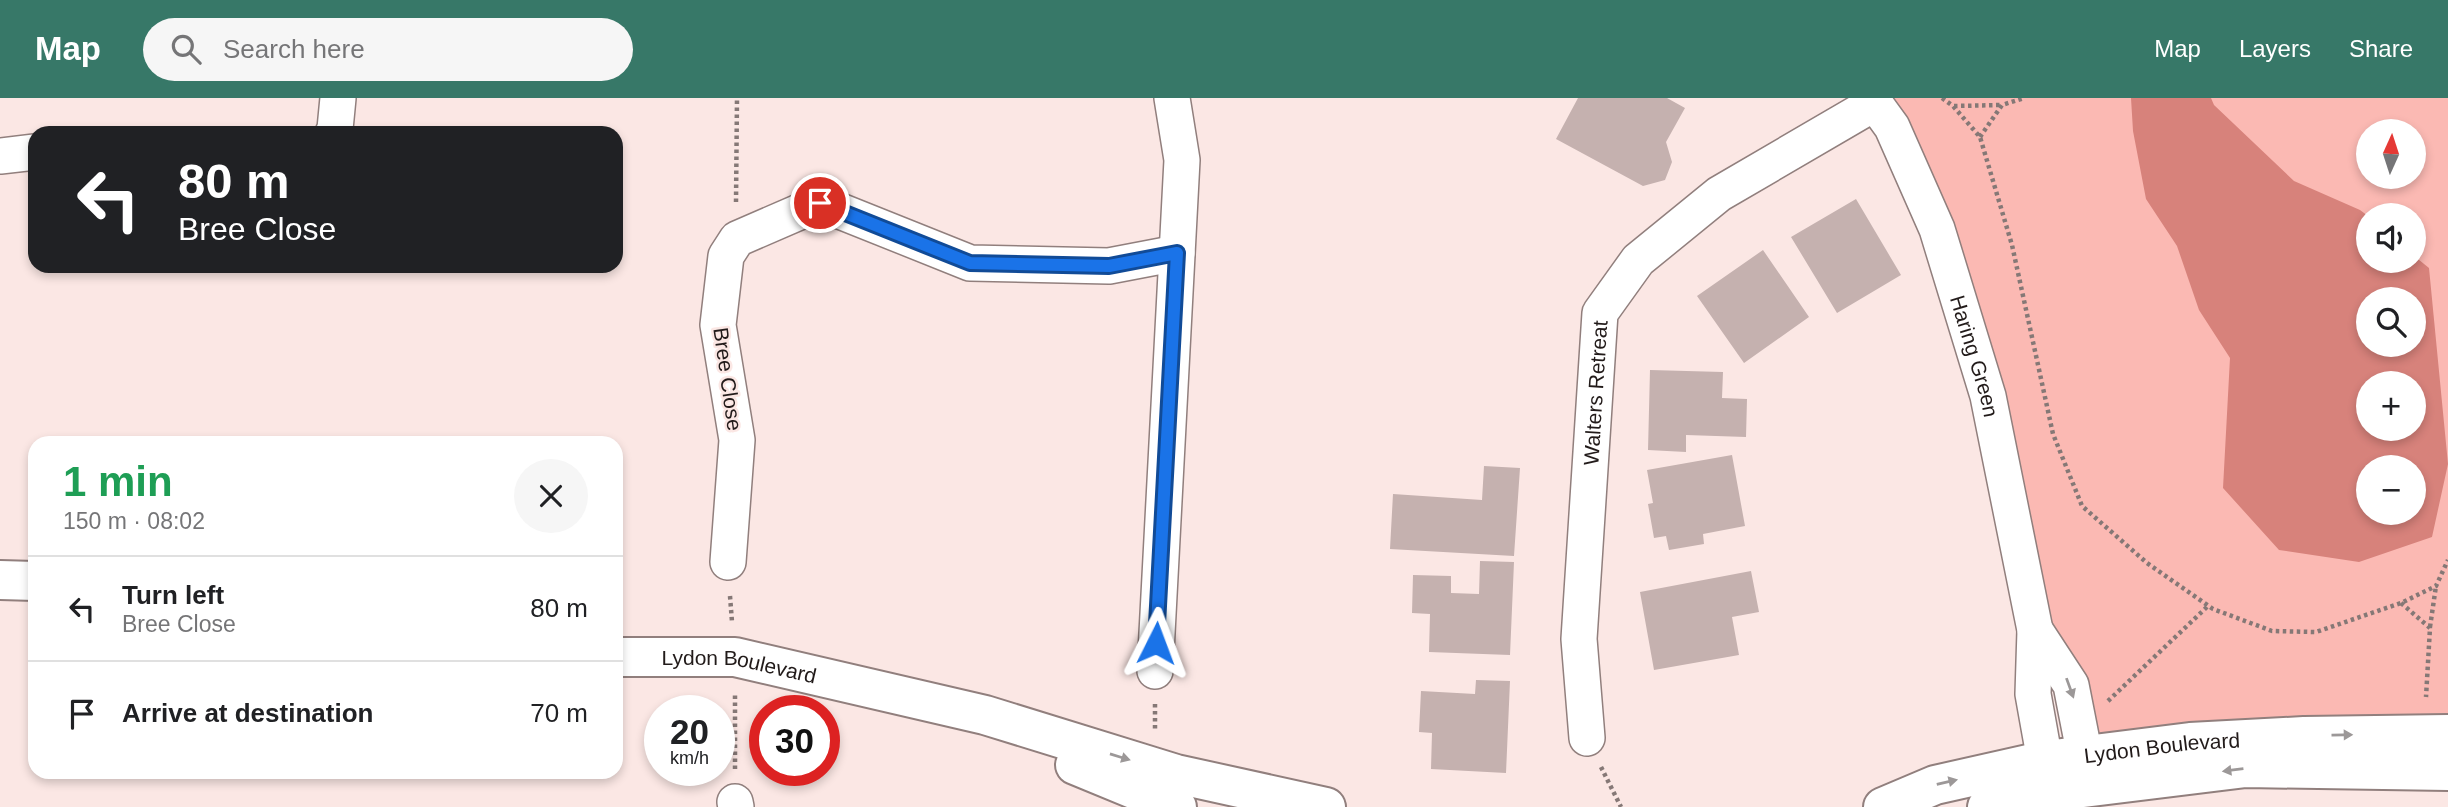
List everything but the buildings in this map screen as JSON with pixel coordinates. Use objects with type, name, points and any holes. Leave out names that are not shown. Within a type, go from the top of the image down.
[{"type":"street","points":[[335,126],[338,98]]},
{"type":"street","points":[[1155,671],[1182,160],[1172,98]]},
{"type":"street","name":"Haring Green","points":[[1873,101],[1892,127],[1937,229],[1988,396],[2035,630],[2033,694],[2048,776]]},
{"type":"street","name":"Walters Retreat","points":[[1587,738],[1579,639],[1600,313],[1638,260],[1719,194],[1873,101]]},
{"type":"street","points":[[0,156],[28,153]]},
{"type":"street","points":[[737,239],[820,203],[970,263],[1109,266],[1177,253]]},
{"type":"street","name":"Bree Close","points":[[727,562],[737,440],[718,325],[726,256],[737,239]]},
{"type":"street","points":[[0,580],[28,581]]},
{"type":"street","name":"Haring Green","points":[[2035,630],[2071,685],[2085,754]]},
{"type":"street","name":"Lydon Boulevard","points":[[623,657],[735,657],[985,715],[1062,760],[1169,798],[1217,795],[1326,807]]},
{"type":"street","name":"Lydon Boulevard","points":[[2288,753],[2436,733]]},
{"type":"street","name":"Lydon Boulevard","points":[[1987,807],[2085,754],[2190,742],[2448,771]]},
{"type":"street","name":"Lydon Boulevard","points":[[1883,807],[1935,785],[2048,776]]},
{"type":"path","points":[[737,98],[737,239]]},
{"type":"path","points":[[1942,98],[1953,106],[1980,137],[2012,246],[2053,434],[2082,506],[2147,563],[2208,606],[2273,631],[2316,632],[2401,603],[2435,586]]},
{"type":"path","points":[[1953,106],[2002,105],[2024,98]]},
{"type":"path","points":[[1980,137],[2002,105]]},
{"type":"path","points":[[2436,733],[2430,628],[2435,586],[2448,560]]},
{"type":"path","points":[[2401,603],[2430,628]]},
{"type":"path","points":[[2085,754],[2110,699],[2208,606]]},
{"type":"path","points":[[1587,738],[1621,807]]},
{"type":"shaded area","points":[[1891,98],[2448,98],[2448,737],[2075,745],[1990,350],[1905,115]]},
{"type":"shaded area","points":[[2131,98],[2211,98],[2214,105],[2294,181],[2356,208],[2356,273],[2426,273],[2426,266],[2429,268],[2448,464],[2432,537],[2359,562],[2279,550],[2223,488],[2230,358],[2199,310],[2177,246],[2146,199],[2133,131]]},
{"type":"route","points":[[820,203],[970,263],[1109,266],[1177,253],[1156,643]]}]
